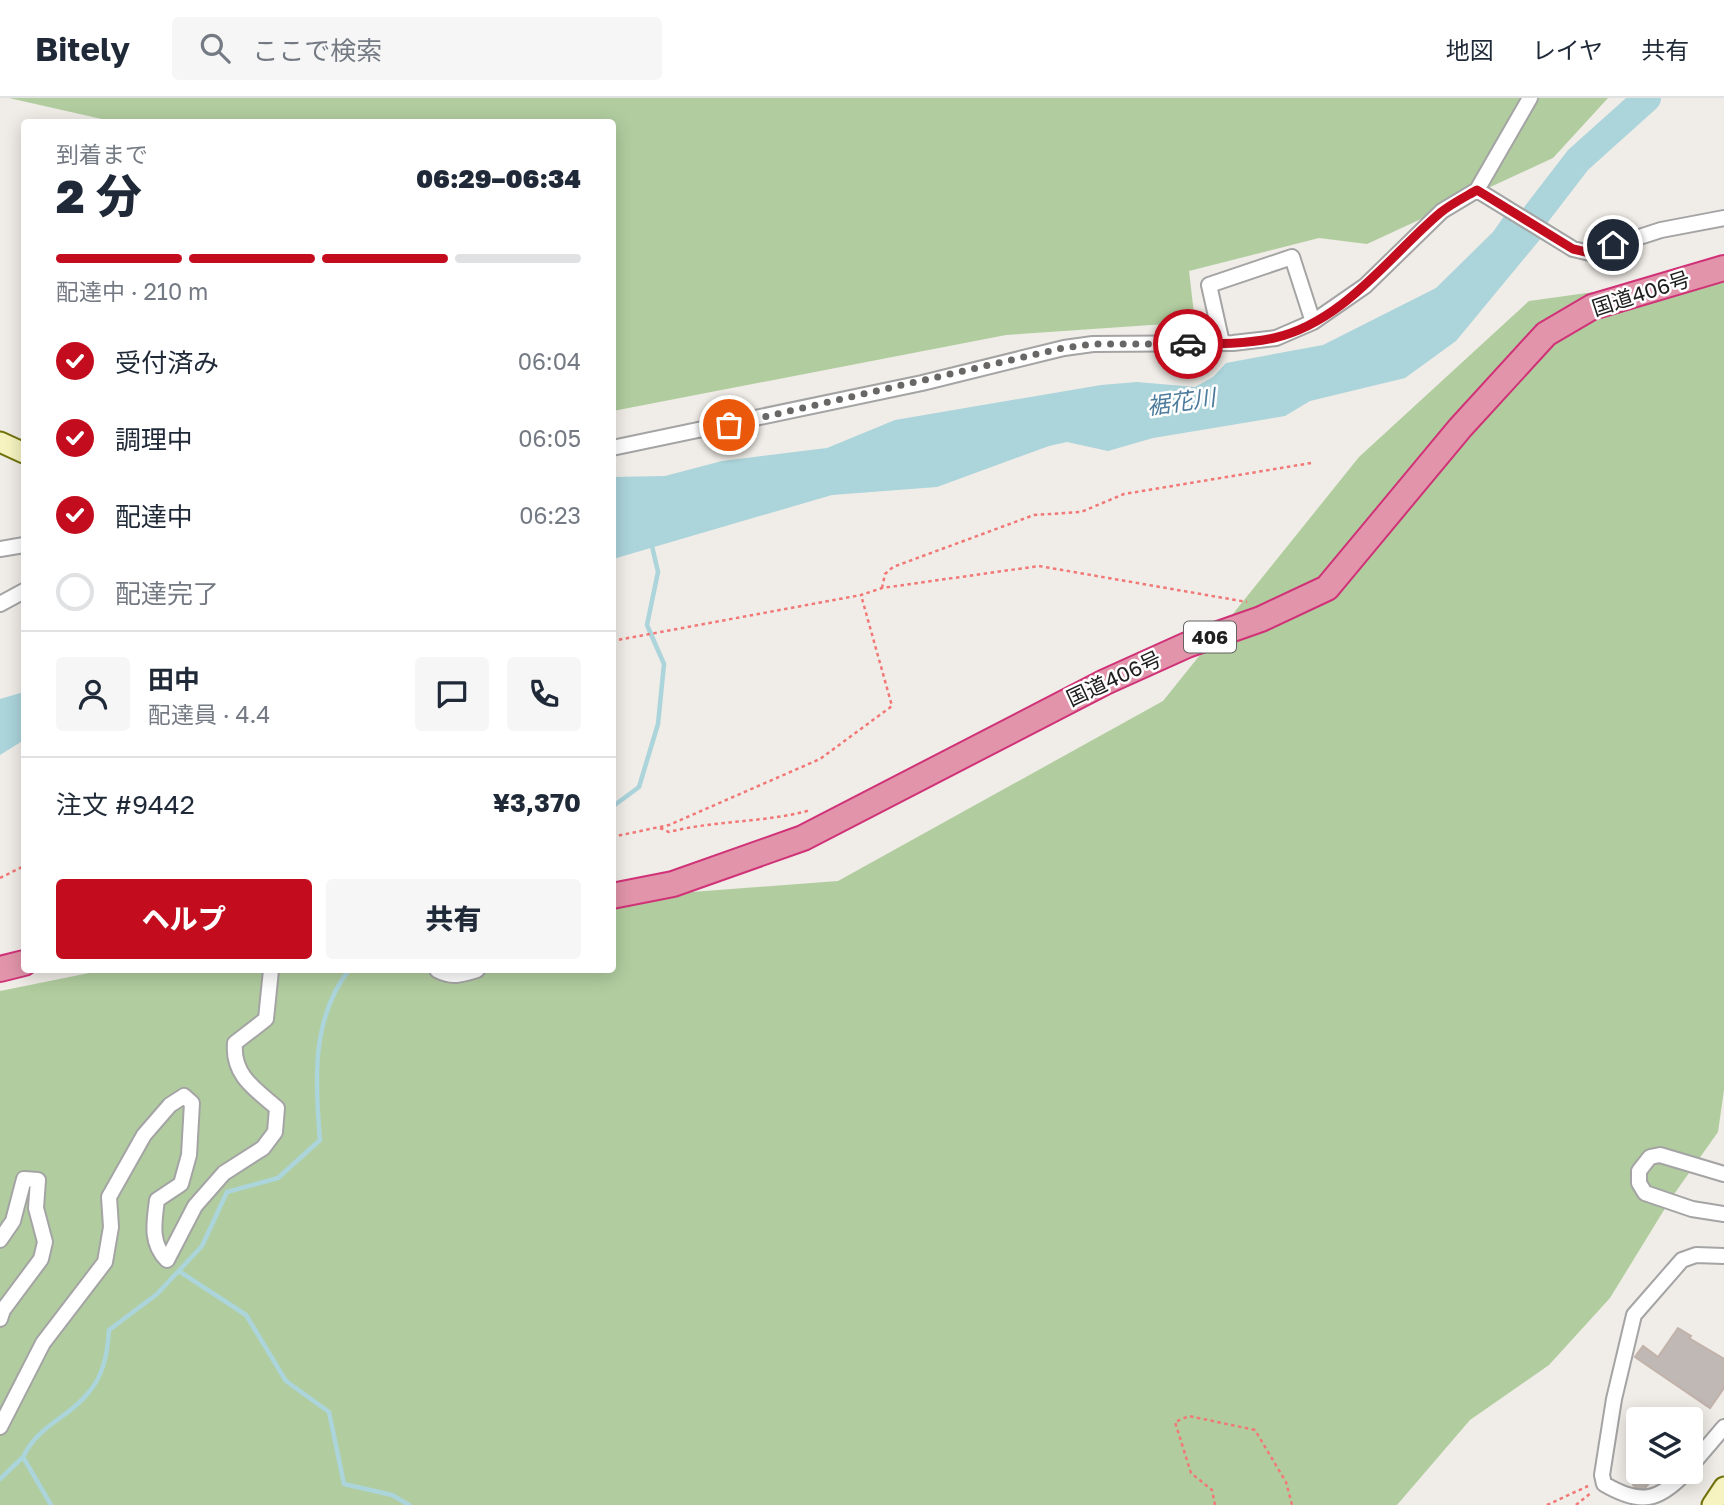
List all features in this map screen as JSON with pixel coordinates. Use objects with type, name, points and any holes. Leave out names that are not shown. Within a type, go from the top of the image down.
[{"type":"highway","name":"国道406号","points":[[616,895],[673,884],[803,838],[1105,682],[1187,645],[1261,619],[1327,587],[1460,428],[1545,334],[1592,307],[1724,268]]},
{"type":"highway","points":[[0,969],[21,964]]},
{"type":"street","points":[[616,447],[922,383],[1063,348],[1093,344],[1222,344],[1276,338],[1313,322],[1365,286],[1442,211],[1482,193],[1530,98]]},
{"type":"street","points":[[1482,193],[1573,249],[1590,253],[1661,230],[1724,218]]},
{"type":"street","points":[[1222,344],[1209,285],[1292,257],[1313,322]]},
{"type":"street","points":[[0,442],[21,452]]},
{"type":"street","points":[[0,549],[21,546]]},
{"type":"street","points":[[0,604],[21,594]]},
{"type":"street","points":[[0,1427],[43,1343],[105,1262],[111,1227],[110,1197],[144,1135],[170,1105],[184,1096],[192,1103],[189,1155],[181,1184],[157,1200],[153,1225],[156,1249],[167,1260],[195,1206],[224,1174],[263,1148],[275,1132],[277,1108],[243,1079],[234,1058],[235,1043],[266,1019],[271,973]]},
{"type":"street","points":[[443,973],[461,976],[469,973]]},
{"type":"street","points":[[1724,1174],[1660,1155],[1650,1157],[1639,1171],[1639,1183],[1645,1194],[1692,1209],[1724,1214]]},
{"type":"street","points":[[0,1240],[13,1221],[24,1179],[38,1180],[36,1208],[45,1242],[41,1259],[3,1310],[0,1319]]},
{"type":"street","points":[[1675,1484],[1668,1491],[1647,1500],[1620,1497],[1604,1484],[1602,1475],[1611,1419],[1634,1315],[1682,1260],[1696,1255],[1724,1256]]},
{"type":"street","points":[[1703,1452],[1724,1427]]},
{"type":"street","points":[[1712,1505],[1724,1487]]},
{"type":"path","points":[[882,588],[886,573],[893,567],[1034,515],[1081,512],[1124,494],[1311,463]]},
{"type":"path","points":[[616,640],[861,595],[882,588],[1039,566],[1254,603]]},
{"type":"path","points":[[616,836],[660,828],[820,759],[892,706],[861,595]]},
{"type":"path","points":[[660,828],[669,832],[703,824],[792,816],[814,809]]},
{"type":"path","points":[[0,878],[21,868]]},
{"type":"path","points":[[1215,1505],[1212,1490],[1191,1473],[1175,1422],[1189,1416],[1255,1430],[1286,1482],[1292,1505]]},
{"type":"path","points":[[1547,1505],[1583,1486],[1604,1484]]},
{"type":"path","points":[[1576,1505],[1604,1484]]},
{"type":"green space","points":[[9,98],[1608,98],[1553,158],[1367,244],[1319,238],[1189,271],[1195,322],[1006,335],[616,410],[616,119],[102,119]]},
{"type":"green space","points":[[1724,274],[1724,1090],[1718,1132],[1672,1197],[1610,1298],[1549,1365],[1470,1420],[1397,1505],[0,1505],[0,991],[89,973],[616,973],[616,898],[838,881],[1163,701],[1359,457],[1529,301]]},
{"type":"water","points":[[1505,215],[1542,237],[1456,341],[1405,378],[1310,401],[1285,416],[1153,438],[1108,451],[1067,442],[1049,446],[937,487],[832,495],[616,558],[616,477],[665,476],[722,461],[827,448],[895,420],[1101,385],[1137,382],[1195,387],[1213,377],[1226,363],[1323,345],[1436,288],[1493,232]]},
{"type":"water","points":[[21,693],[21,742],[0,755],[0,699]]},
{"type":"building","points":[[1678,1328],[1691,1336],[1689,1338],[1724,1359],[1724,1388],[1710,1408],[1635,1357],[1643,1346],[1658,1357]]},
{"type":"building","points":[[1634,1484],[1648,1484],[1642,1492]]},
{"type":"waterway","name":"裾花川","points":[[1512,246],[1578,160],[1647,98]]},
{"type":"waterway","points":[[616,804],[639,787],[658,724],[664,664],[647,625],[658,572],[652,546]]},
{"type":"waterway","points":[[51,1505],[23,1457],[38,1436],[81,1401],[94,1386],[104,1363],[109,1330],[157,1294],[202,1246],[227,1192],[278,1178],[320,1140],[318,1052],[328,1009],[347,973]]},
{"type":"waterway","points":[[179,1271],[246,1315],[286,1381],[329,1412],[344,1484],[392,1495],[409,1505]]},
{"type":"waterway","points":[[0,1479],[23,1457]]},
{"type":"way so far","points":[[729,425],[922,383],[1063,348],[1093,344],[1188,344]]},
{"type":"route","points":[[1188,344],[1233,344],[1276,338],[1313,322],[1365,286],[1442,211],[1477,190],[1573,249],[1590,253],[1613,245]]}]
